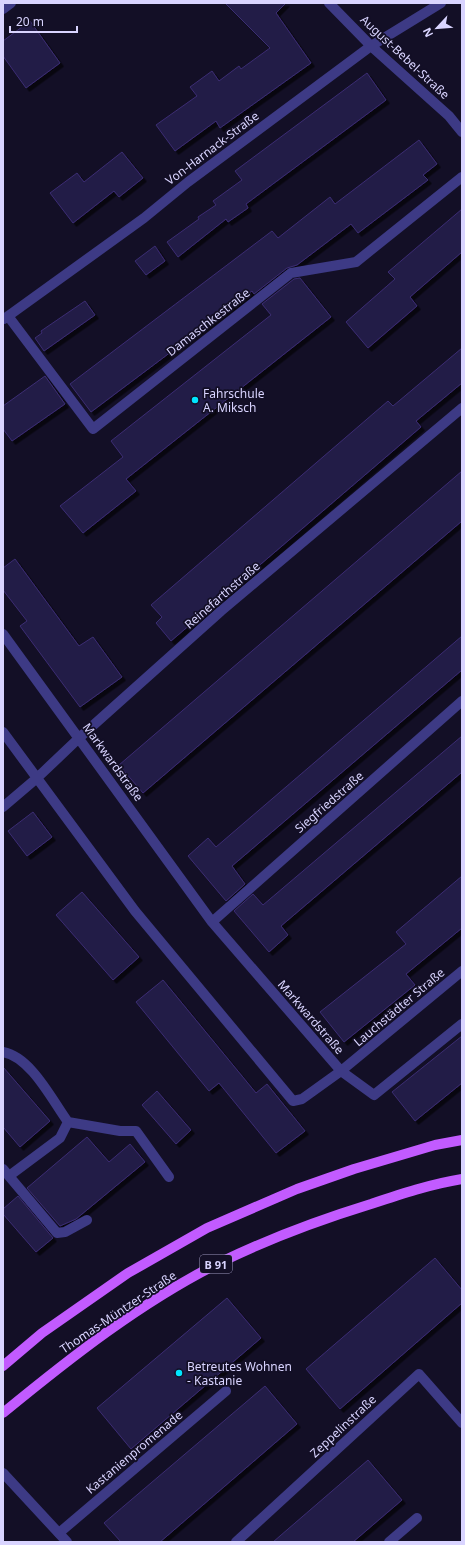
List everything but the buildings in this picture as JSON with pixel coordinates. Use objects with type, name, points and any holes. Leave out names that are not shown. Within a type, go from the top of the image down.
[{"type":"main road","name":"Thomas-Müntzer-Straße","points":[[3,1366],[42,1333],[128,1273],[207,1228],[297,1189],[354,1169],[435,1145],[462,1140]]},
{"type":"main road","name":"Thomas-Müntzer-Straße","points":[[3,1413],[41,1382],[101,1337],[160,1296],[218,1263],[269,1240],[332,1216],[440,1183],[462,1179]]},
{"type":"street","points":[[3,9],[11,3]]},
{"type":"street","name":"August-Bebel-Straße","points":[[329,3],[371,46],[449,116],[462,132]]},
{"type":"street","name":"Von-Harnack-Straße","points":[[5,318],[144,218],[188,182],[371,46],[441,3]]},
{"type":"street","name":"Damaschkestraße","points":[[5,318],[93,429],[290,273],[356,262],[462,177]]},
{"type":"street","name":"Reinefarthstraße","points":[[3,807],[221,611],[462,408]]},
{"type":"street","name":"Markwardstraße","points":[[3,634],[212,922],[341,1071],[302,1099],[293,1102],[134,911],[3,732]]},
{"type":"street","name":"Siegfriedstraße","points":[[212,922],[462,701]]},
{"type":"street","name":"Lauchstädter Straße","points":[[341,1071],[462,971]]},
{"type":"street","points":[[341,1071],[374,1095],[462,1024]]},
{"type":"street","points":[[3,1052],[12,1054],[32,1072],[68,1122],[120,1131],[136,1131],[169,1177]]},
{"type":"street","points":[[68,1122],[60,1138],[6,1173],[57,1233],[66,1232],[87,1220]]},
{"type":"street","name":"Zeppelinstraße","points":[[236,1542],[419,1374],[462,1423]]},
{"type":"street","name":"Kastanienpromenade","points":[[59,1533],[226,1391]]},
{"type":"street","points":[[3,1473],[67,1542]]},
{"type":"street","points":[[389,1542],[417,1518]]},
{"type":"place","name":"Fahrschule A. Miksch","points":[[195,400]]},
{"type":"place","name":"Betreutes Wohnen - Kastanie","points":[[179,1373]]}]
